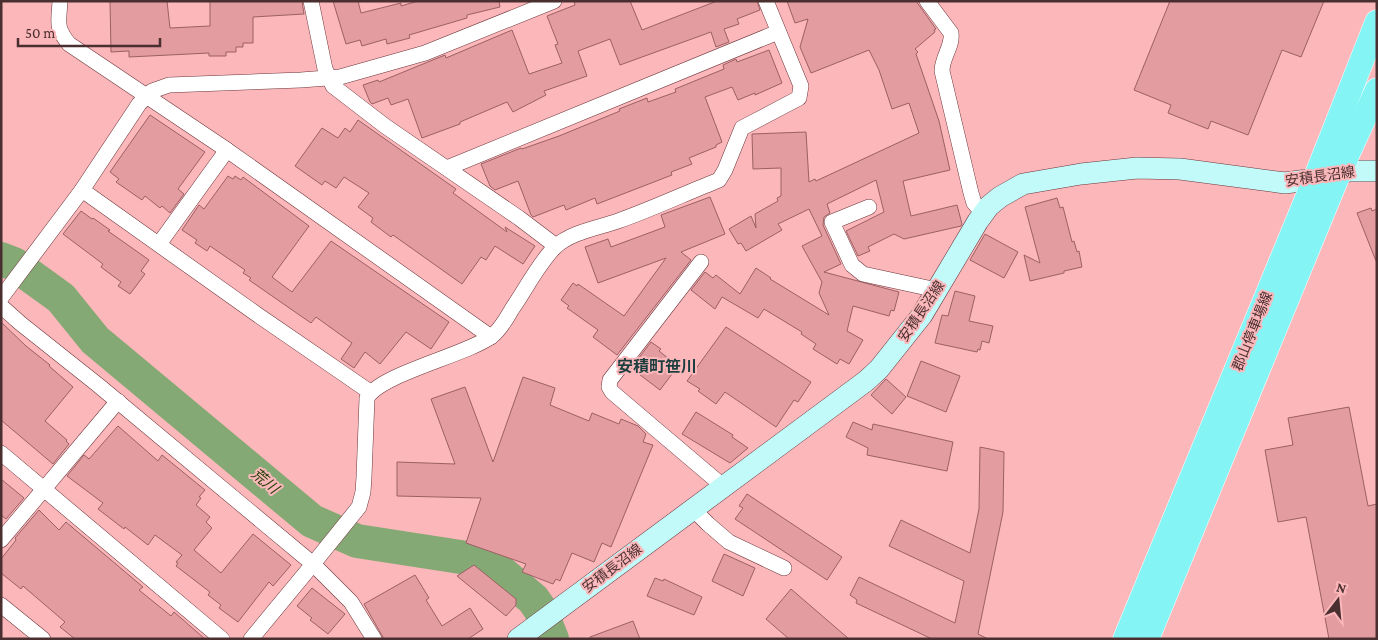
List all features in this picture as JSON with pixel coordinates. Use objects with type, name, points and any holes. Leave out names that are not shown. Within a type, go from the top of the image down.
[{"type":"main road","name":"郡山停車場線","points":[[1125,639],[1315,179],[1377,22]]},
{"type":"main road","name":"郡山停車場線","points":[[1148,639],[1340,173],[1377,90]]},
{"type":"main road","name":"安積長沼線","points":[[518,639],[872,375],[922,315],[983,213],[1000,197],[1023,184],[1081,174],[1138,168],[1220,174],[1284,183],[1315,179],[1349,171],[1377,171]]},
{"type":"street","points":[[60,1],[58,26],[69,44],[227,150],[491,337]]},
{"type":"street","points":[[311,1],[328,78],[333,86],[385,126],[556,246]]},
{"type":"street","points":[[1,298],[82,190],[152,91],[169,85],[328,78],[368,70],[425,53],[554,1]]},
{"type":"street","points":[[251,639],[359,507],[363,492],[367,398],[370,392],[395,378],[491,337],[503,324],[556,246],[582,232],[619,220],[719,180],[742,128],[798,98],[801,86],[766,1]]},
{"type":"street","points":[[927,1],[951,33],[952,38],[944,54],[942,71],[970,193],[974,203],[983,213]]},
{"type":"street","points":[[447,168],[778,32]]},
{"type":"street","points":[[159,244],[227,150]]},
{"type":"street","points":[[82,190],[370,392]]},
{"type":"street","points":[[869,207],[832,222],[852,265],[863,274],[937,290]]},
{"type":"street","points":[[701,262],[610,380],[609,387],[630,408],[724,487]]},
{"type":"street","points":[[1,306],[313,564],[351,602],[374,639]]},
{"type":"street","points":[[1,540],[118,401]]},
{"type":"street","points":[[1,453],[222,639]]},
{"type":"street","points":[[693,509],[729,542],[784,568]]},
{"type":"street","points":[[1,605],[43,639]]},
{"type":"building","points":[[110,1],[167,1],[170,28],[210,26],[210,1],[302,1],[304,14],[253,17],[253,43],[243,43],[243,47],[236,47],[236,52],[226,52],[226,56],[209,56],[209,53],[129,57],[129,51],[111,52]]},
{"type":"building","points":[[333,1],[358,1],[361,13],[401,3],[401,6],[418,1],[499,1],[500,7],[467,15],[467,18],[409,35],[410,38],[387,44],[386,39],[362,46],[360,40],[346,44]]},
{"type":"building","points":[[574,1],[630,1],[642,30],[717,1],[757,1],[760,10],[737,19],[739,24],[724,29],[729,42],[716,47],[711,32],[620,65],[610,39],[578,51],[587,76],[544,91],[546,95],[513,112],[507,102],[460,122],[460,124],[422,138],[408,99],[391,105],[388,98],[372,104],[370,102],[363,85],[378,80],[379,82],[445,55],[446,58],[512,30],[529,74],[562,63],[555,45],[558,44],[547,16],[575,5]]},
{"type":"building","points":[[787,1],[916,1],[936,29],[915,49],[918,52],[916,54],[939,121],[950,170],[903,181],[911,216],[957,205],[962,224],[961,226],[904,239],[894,234],[868,247],[870,251],[858,256],[846,231],[884,212],[876,180],[827,204],[830,213],[824,217],[823,225],[841,264],[824,272],[899,292],[894,311],[891,310],[889,316],[853,306],[847,331],[863,340],[849,364],[840,359],[837,364],[813,349],[816,344],[801,334],[802,332],[764,309],[758,318],[722,297],[715,309],[691,290],[705,272],[713,278],[716,275],[740,294],[756,268],[770,279],[829,315],[819,293],[822,282],[802,246],[822,236],[809,209],[778,224],[782,230],[746,251],[741,243],[738,244],[729,229],[751,216],[756,228],[755,214],[778,201],[777,198],[781,196],[781,168],[753,169],[752,134],[806,132],[809,182],[815,179],[816,181],[919,133],[909,103],[892,109],[879,70],[869,50],[811,73],[800,47],[808,19],[795,23]]},
{"type":"building","points":[[1170,1],[1324,1],[1301,57],[1282,50],[1248,135],[1211,121],[1208,129],[1168,113],[1171,105],[1134,90]]},
{"type":"building","points":[[769,50],[782,83],[738,100],[732,87],[705,97],[722,142],[716,145],[716,147],[689,158],[692,164],[671,172],[672,175],[597,204],[595,198],[566,210],[564,205],[533,217],[518,181],[495,190],[490,186],[481,164],[521,148],[559,136],[647,98],[648,102],[676,92],[675,89],[724,69],[723,65],[736,59],[737,62]]},
{"type":"building","points":[[150,115],[205,152],[178,189],[184,194],[170,213],[145,196],[142,200],[116,182],[119,179],[110,172]]},
{"type":"building","points":[[358,120],[456,189],[453,193],[507,232],[505,227],[535,246],[523,264],[495,246],[486,260],[481,257],[462,284],[393,235],[391,237],[371,222],[373,218],[358,207],[369,193],[344,177],[336,188],[325,181],[322,185],[295,166],[322,128],[338,138],[345,128],[350,132]]},
{"type":"building","points":[[228,176],[233,179],[235,176],[241,180],[243,177],[309,226],[272,277],[292,292],[331,241],[449,322],[431,349],[406,332],[380,364],[365,352],[354,368],[341,359],[352,343],[316,317],[311,323],[249,280],[251,278],[243,273],[245,270],[210,246],[207,251],[195,243],[197,240],[182,230],[199,205],[204,209]]},
{"type":"building","points":[[710,197],[725,234],[681,252],[691,260],[617,355],[593,337],[598,330],[567,308],[569,306],[561,300],[573,283],[577,286],[578,284],[624,316],[666,258],[598,283],[585,247],[608,239],[611,247],[665,227],[661,215]]},
{"type":"building","points":[[1057,198],[1060,208],[1063,207],[1072,242],[1074,241],[1077,252],[1079,251],[1082,267],[1030,281],[1024,255],[1040,263],[1025,207]]},
{"type":"building","points":[[1371,208],[1372,211],[1377,209],[1376,261],[1357,213]]},
{"type":"building","points":[[81,211],[110,230],[108,231],[149,260],[141,271],[145,274],[130,294],[118,286],[121,282],[101,267],[103,264],[63,234]]},
{"type":"building","points":[[985,234],[1018,252],[1004,278],[970,260]]},
{"type":"building","points":[[955,291],[975,296],[969,321],[993,326],[989,343],[982,341],[980,350],[978,349],[977,352],[935,343],[942,315],[948,316]]},
{"type":"building","points":[[1,322],[73,387],[45,421],[67,440],[69,444],[53,464],[1,420]]},
{"type":"building","points":[[726,327],[811,382],[798,402],[794,400],[776,427],[725,392],[716,404],[698,391],[700,389],[687,381]]},
{"type":"building","points":[[651,342],[678,366],[660,390],[631,368]]},
{"type":"building","points":[[921,361],[960,376],[946,412],[907,396]]},
{"type":"building","points":[[523,377],[555,388],[550,405],[589,421],[592,413],[619,424],[621,419],[638,426],[646,434],[643,442],[653,445],[611,547],[602,543],[594,562],[572,553],[560,581],[556,579],[553,584],[522,572],[526,564],[466,543],[481,498],[397,496],[397,462],[455,464],[431,399],[465,387],[493,462]]},
{"type":"building","points":[[886,379],[906,397],[892,414],[871,395]]},
{"type":"building","points":[[1349,407],[1368,506],[1377,504],[1377,639],[1329,639],[1306,517],[1278,522],[1265,450],[1293,445],[1288,418]]},
{"type":"building","points":[[696,412],[733,435],[732,437],[748,448],[730,463],[682,434]]},
{"type":"building","points":[[853,422],[872,430],[873,424],[953,442],[947,471],[867,455],[868,448],[846,437]]},
{"type":"building","points":[[118,426],[158,461],[162,455],[205,490],[199,497],[201,498],[196,505],[210,517],[206,522],[212,528],[194,550],[221,573],[253,534],[291,565],[273,586],[269,582],[238,622],[219,608],[221,605],[208,595],[210,592],[176,566],[178,563],[176,562],[182,555],[155,535],[148,545],[125,527],[124,529],[98,509],[103,503],[67,476],[84,455],[89,459]]},
{"type":"building","points":[[980,447],[1004,452],[1003,512],[978,634],[988,639],[932,639],[856,603],[857,600],[850,595],[859,577],[955,623],[964,581],[889,546],[901,520],[970,553],[979,509]]},
{"type":"building","points":[[1,479],[24,498],[6,519],[1,515]]},
{"type":"building","points":[[747,494],[842,557],[827,580],[735,519],[743,508],[739,506]]},
{"type":"building","points":[[39,510],[59,530],[66,522],[143,587],[139,590],[171,616],[174,612],[205,639],[75,639],[60,627],[65,622],[23,586],[21,589],[1,573],[1,559],[16,540],[15,538]]},
{"type":"building","points":[[724,554],[755,568],[743,596],[712,581]]},
{"type":"building","points":[[474,565],[516,599],[516,605],[506,616],[457,576]]},
{"type":"building","points":[[415,575],[429,598],[426,600],[442,626],[470,608],[483,629],[468,639],[384,639],[364,604]]},
{"type":"building","points":[[655,578],[663,581],[664,579],[702,597],[694,615],[647,596]]},
{"type":"building","points":[[312,588],[345,614],[328,634],[310,620],[312,618],[297,606]]},
{"type":"building","points":[[791,589],[849,639],[789,639],[766,619]]},
{"type":"building","points":[[633,621],[640,639],[590,639],[590,637]]},
{"type":"waterway","name":"荒川","points":[[1,259],[14,264],[61,298],[95,340],[312,521],[357,541],[467,558],[491,564],[533,599],[540,609],[552,639]]},
{"type":"district","name":"安積町笹川","points":[[657,366]]}]
